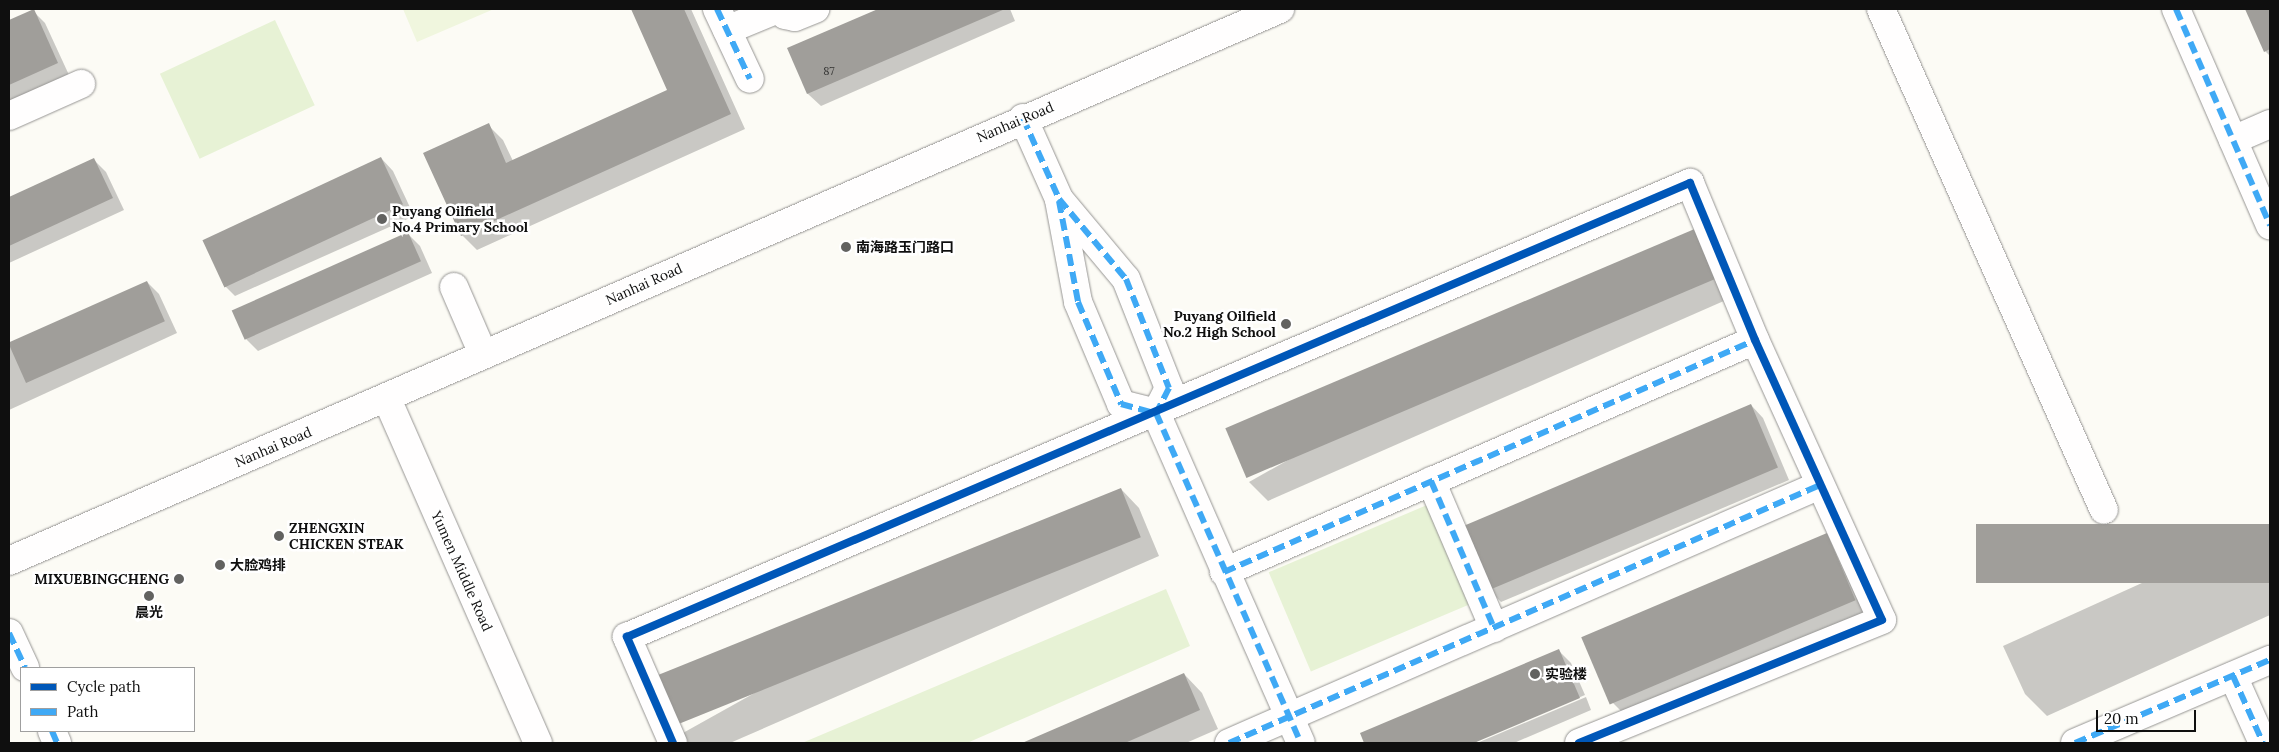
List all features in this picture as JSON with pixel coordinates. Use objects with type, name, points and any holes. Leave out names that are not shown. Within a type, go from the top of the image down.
[{"type":"street","points":[[750,79],[722,19],[778,9],[785,15],[795,17],[815,9]]},
{"type":"street","name":"Nanhai Road","points":[[9,561],[387,399],[483,354],[1024,118],[1280,9]]},
{"type":"street","points":[[1881,9],[2104,510]]},
{"type":"street","points":[[2176,9],[2270,224]]},
{"type":"street","points":[[9,116],[81,84]]},
{"type":"street","points":[[1024,118],[1059,199],[1078,302],[1121,404],[1156,413]]},
{"type":"street","points":[[2233,140],[2270,124]]},
{"type":"street","points":[[673,743],[626,638],[1156,413],[1690,183],[1755,340],[1882,620],[1579,743]]},
{"type":"street","points":[[1059,199],[1126,279],[1169,388],[1156,413]]},
{"type":"street","points":[[454,287],[483,354]]},
{"type":"street","points":[[1224,572],[1755,340]]},
{"type":"street","name":"Yumen Middle Road","points":[[387,399],[538,743]]},
{"type":"street","points":[[1156,413],[1300,743]]},
{"type":"street","points":[[1431,481],[1494,628]]},
{"type":"street","points":[[1230,743],[1820,485]]},
{"type":"street","points":[[9,633],[24,667]]},
{"type":"street","points":[[2075,743],[2270,660]]},
{"type":"street","points":[[2233,676],[2263,743]]},
{"type":"green space","points":[[403,9],[494,9],[417,42]]},
{"type":"green space","points":[[275,20],[315,105],[200,159],[160,74]]},
{"type":"green space","points":[[1427,505],[1469,604],[1311,672],[1269,572]]},
{"type":"green space","points":[[1166,589],[1190,646],[967,743],[802,743]]},
{"type":"building","points":[[34,9],[58,63],[9,85],[9,20]]},
{"type":"building","points":[[631,9],[684,9],[731,114],[461,236],[423,153],[489,123],[506,163],[667,90]]},
{"type":"building","points":[[878,9],[1005,9],[807,94],[787,48]]},
{"type":"building","points":[[2245,9],[2270,9],[2270,49],[2264,52]]},
{"type":"building","points":[[381,157],[403,204],[224,287],[202,240]]},
{"type":"building","points":[[94,158],[113,198],[9,246],[9,197]]},
{"type":"building","points":[[1704,225],[1725,275],[1246,478],[1225,428]]},
{"type":"building","points":[[408,232],[421,261],[245,340],[232,311]]},
{"type":"building","points":[[147,281],[165,321],[26,383],[9,342]]},
{"type":"building","points":[[1751,404],[1778,468],[1488,591],[1461,527]]},
{"type":"building","points":[[1121,488],[1141,537],[659,732],[639,683]]},
{"type":"building","points":[[1976,524],[2270,524],[2270,583],[1976,583]]},
{"type":"building","points":[[1827,533],[1856,600],[1610,705],[1581,637]]},
{"type":"building","name":"实验楼","points":[[1559,649],[1580,698],[1474,743],[1364,743],[1360,733]]},
{"type":"building","points":[[1184,673],[1200,710],[1125,743],[1022,743]]},
{"type":"marked path","points":[[717,9],[750,79]]},
{"type":"marked path","points":[[2176,9],[2270,225]]},
{"type":"marked path","points":[[1023,118],[1059,199],[1126,279],[1169,388],[1156,413],[1301,743]]},
{"type":"marked path","points":[[1059,201],[1078,302],[1121,404],[1151,412]]},
{"type":"marked path","points":[[1224,572],[1755,340]]},
{"type":"marked path","points":[[1431,481],[1494,628]]},
{"type":"marked path","points":[[1229,743],[1820,485]]},
{"type":"marked path","points":[[9,633],[25,667]]},
{"type":"marked path","points":[[2075,743],[2270,660]]},
{"type":"marked path","points":[[2233,676],[2263,743]]},
{"type":"marked path","points":[[52,732],[57,743]]},
{"type":"cycle path","points":[[673,743],[627,637],[1690,183],[1755,340],[1882,620],[1579,743]]},
{"type":"place","name":"Puyang Oilfield No.4 Primary School","points":[[382,219]]},
{"type":"place","name":"南海路玉门路口","points":[[846,247]]},
{"type":"place","name":"Puyang Oilfield No.2 High School","points":[[1286,324]]},
{"type":"place","name":"ZHENGXIN CHICKEN STEAK","points":[[279,536]]},
{"type":"place","name":"大脸鸡排","points":[[220,565]]},
{"type":"place","name":"MIXUEBINGCHENG","points":[[179,579]]},
{"type":"place","name":"晨光","points":[[149,596]]},
{"type":"place","name":"实验楼","points":[[1535,674]]}]
